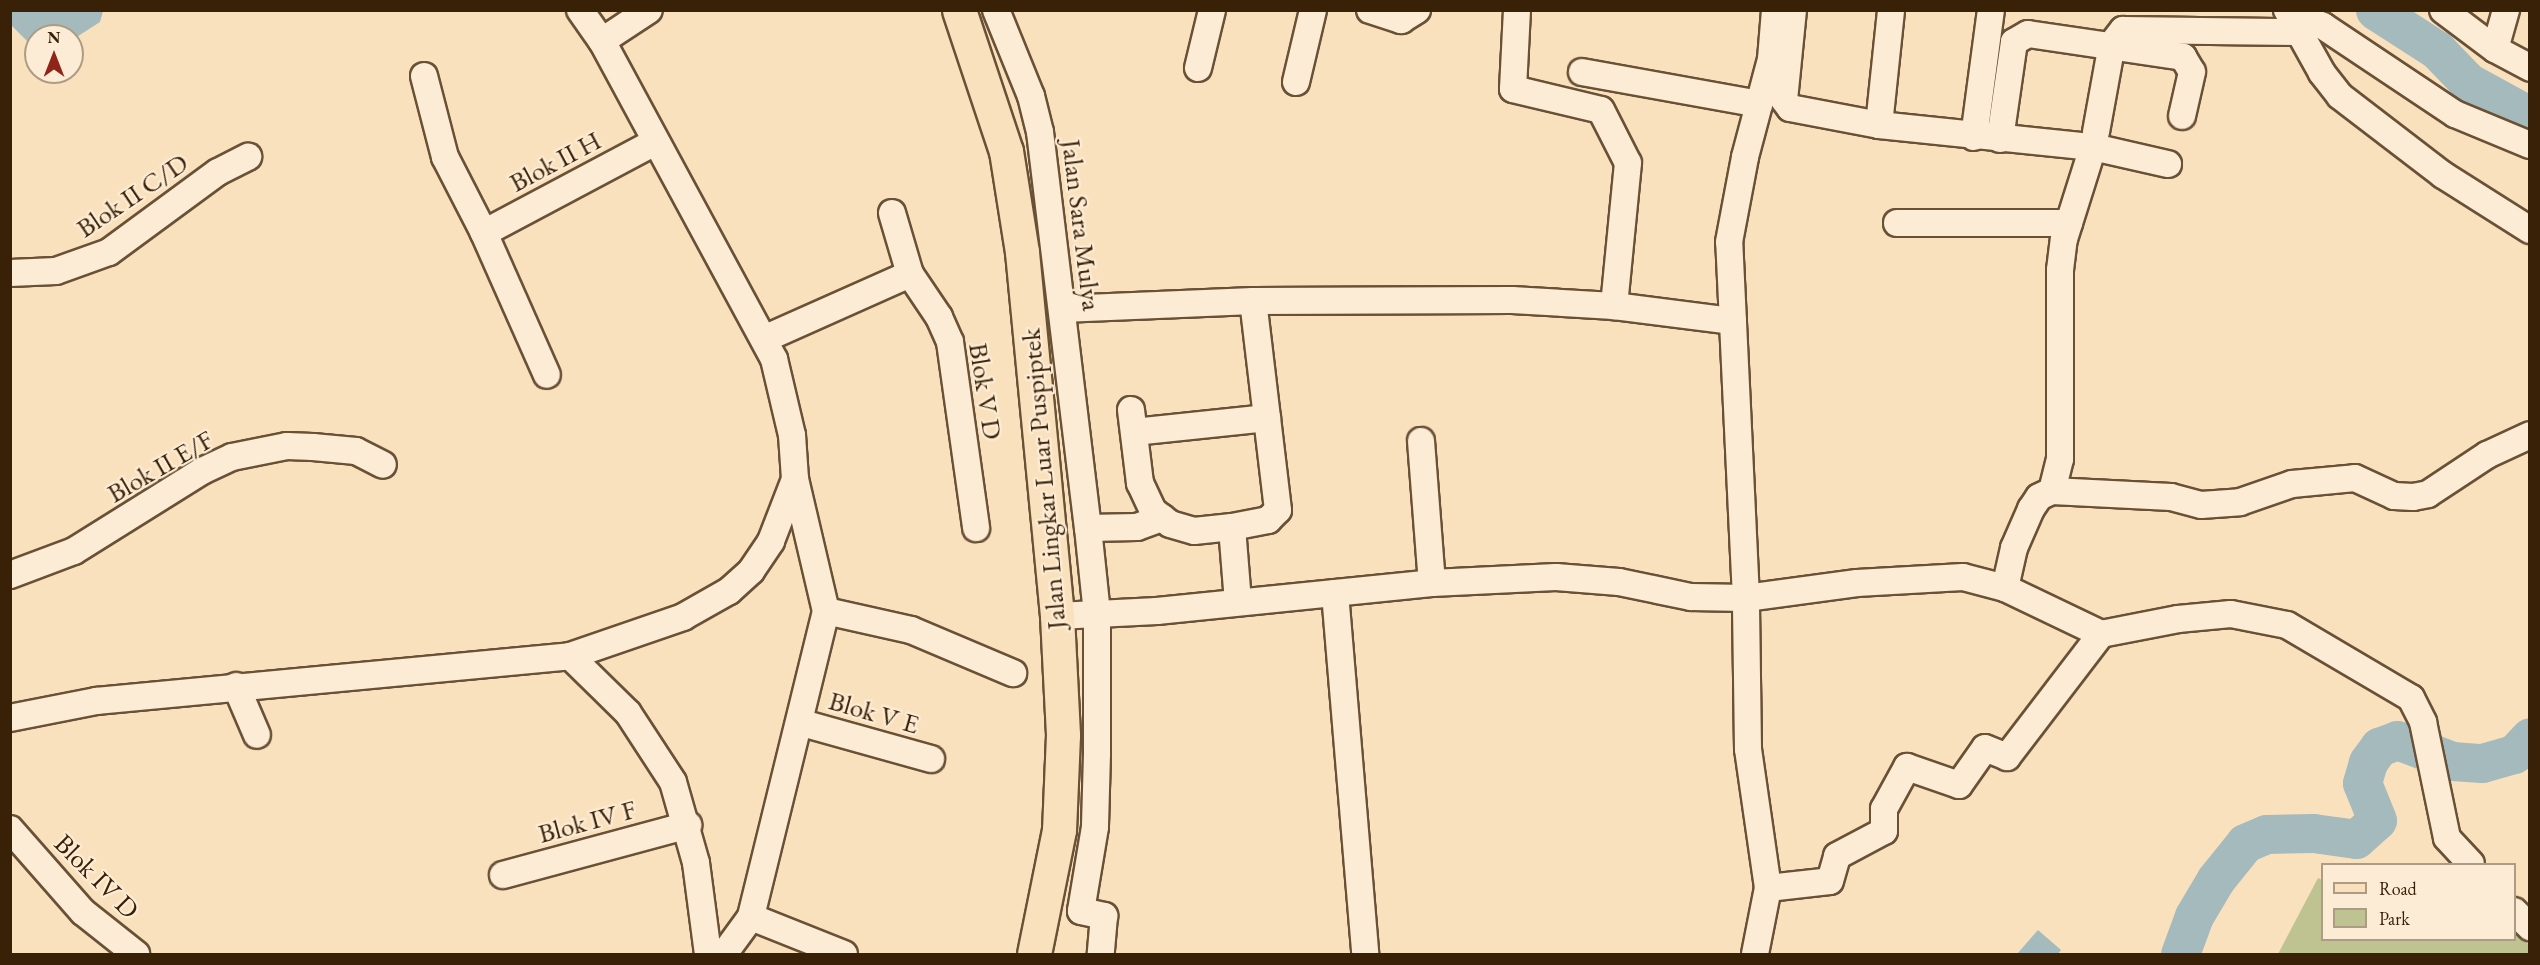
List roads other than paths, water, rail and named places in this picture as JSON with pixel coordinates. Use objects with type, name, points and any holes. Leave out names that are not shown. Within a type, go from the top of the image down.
[{"type":"main road","name":"Jalan Lingkar Luar Puspiptek","points":[[959,10],[1006,151],[1020,241],[1057,616],[1063,735],[1059,830],[1034,954]]},
{"type":"street","points":[[580,10],[602,41],[764,339],[783,387],[792,435],[795,479],[826,611],[802,723],[751,917],[724,954]]},
{"type":"street","points":[[602,41],[649,10]]},
{"type":"street","name":"Jalan Sara Mulya","points":[[996,10],[1031,96],[1047,172],[1088,528],[1097,613],[1095,827],[1081,911],[1104,916],[1101,954]]},
{"type":"street","points":[[1198,68],[1212,10]]},
{"type":"street","points":[[1296,82],[1313,10]]},
{"type":"street","points":[[1370,10],[1401,20],[1417,10]]},
{"type":"street","points":[[1516,10],[1513,89],[1601,110],[1628,163],[1614,306]]},
{"type":"street","points":[[1755,954],[1768,888],[1748,749],[1746,598],[1729,242],[1771,58],[1775,10]]},
{"type":"street","points":[[1793,10],[1786,106],[1879,125],[1974,137],[2095,140],[2168,164]]},
{"type":"street","points":[[1879,125],[1891,10]]},
{"type":"street","points":[[1974,137],[1990,10]]},
{"type":"street","points":[[2444,10],[2495,49],[2529,68]]},
{"type":"street","points":[[2495,49],[2506,10]]},
{"type":"street","points":[[2291,18],[2340,96],[2443,175],[2529,230]]},
{"type":"street","points":[[2052,491],[2060,459],[2060,270],[2069,223],[2095,140],[2112,44],[2123,30],[2291,18],[2323,26],[2456,114],[2529,146]]},
{"type":"street","points":[[2000,139],[2014,42],[2021,35],[2112,44],[2188,60],[2192,72],[2182,116]]},
{"type":"street","points":[[1582,72],[1759,104]]},
{"type":"street","points":[[424,76],[445,157],[484,233],[547,375]]},
{"type":"street","name":"Blok II H","points":[[484,233],[655,142]]},
{"type":"street","name":"Blok II C/D","points":[[10,273],[56,271],[109,252],[218,172],[248,157]]},
{"type":"street","name":"Blok V D","points":[[892,213],[910,274],[939,317],[950,342],[976,528]]},
{"type":"street","points":[[1897,223],[2069,223]]},
{"type":"street","points":[[764,339],[910,274]]},
{"type":"street","points":[[1062,309],[1254,301],[1512,300],[1614,306],[1733,321]]},
{"type":"street","points":[[1254,301],[1278,510],[1268,520],[1194,531],[1162,518],[1153,511],[1140,483],[1132,421],[1267,418]]},
{"type":"street","points":[[2005,588],[2014,548],[2031,509],[2039,497],[2052,491],[2171,498],[2201,505],[2240,502],[2292,484],[2355,478],[2394,496],[2413,497],[2428,494],[2487,455],[2529,435]]},
{"type":"street","points":[[1421,441],[1432,583]]},
{"type":"street","name":"Blok II E/F","points":[[10,575],[74,551],[202,471],[232,457],[287,446],[313,447],[356,452],[383,465]]},
{"type":"street","points":[[10,718],[96,701],[570,656],[674,621],[729,591],[751,571],[771,541],[795,479]]},
{"type":"street","points":[[1088,528],[1137,527],[1162,518]]},
{"type":"street","points":[[1232,527],[1238,602]]},
{"type":"street","points":[[1057,616],[1157,612],[1432,583],[1556,577],[1619,582],[1691,597],[1746,598],[1857,583],[1963,577],[2005,588],[2101,634],[2178,619],[2231,614],[2287,625],[2411,698],[2423,722],[2439,786],[2447,838],[2470,863]]},
{"type":"street","points":[[1335,593],[1365,954]]},
{"type":"street","points":[[826,611],[911,630],[1013,673]]},
{"type":"street","points":[[1768,888],[1830,880],[1837,856],[1884,831],[1884,809],[1907,766],[1959,785],[1985,748],[2007,757],[2101,634]]},
{"type":"street","points":[[570,656],[628,713],[660,758],[688,825],[708,954]]},
{"type":"street","points":[[236,686],[257,735]]},
{"type":"street","name":"Blok V E","points":[[802,723],[930,759]]},
{"type":"street","name":"Blok IV F","points":[[503,875],[688,825]]},
{"type":"street","name":"Blok IV D","points":[[13,838],[83,912],[136,954]]},
{"type":"street","points":[[2516,913],[2529,927]]},
{"type":"street","points":[[751,917],[844,954]]},
{"type":"waterway","points":[[2375,10],[2437,50],[2468,82],[2530,116]]},
{"type":"waterway","points":[[2180,954],[2194,916],[2216,879],[2245,843],[2266,834],[2313,833],[2356,839],[2377,820],[2362,783],[2368,762],[2379,747],[2397,740],[2452,761],[2482,763],[2514,754],[2530,737]]}]
